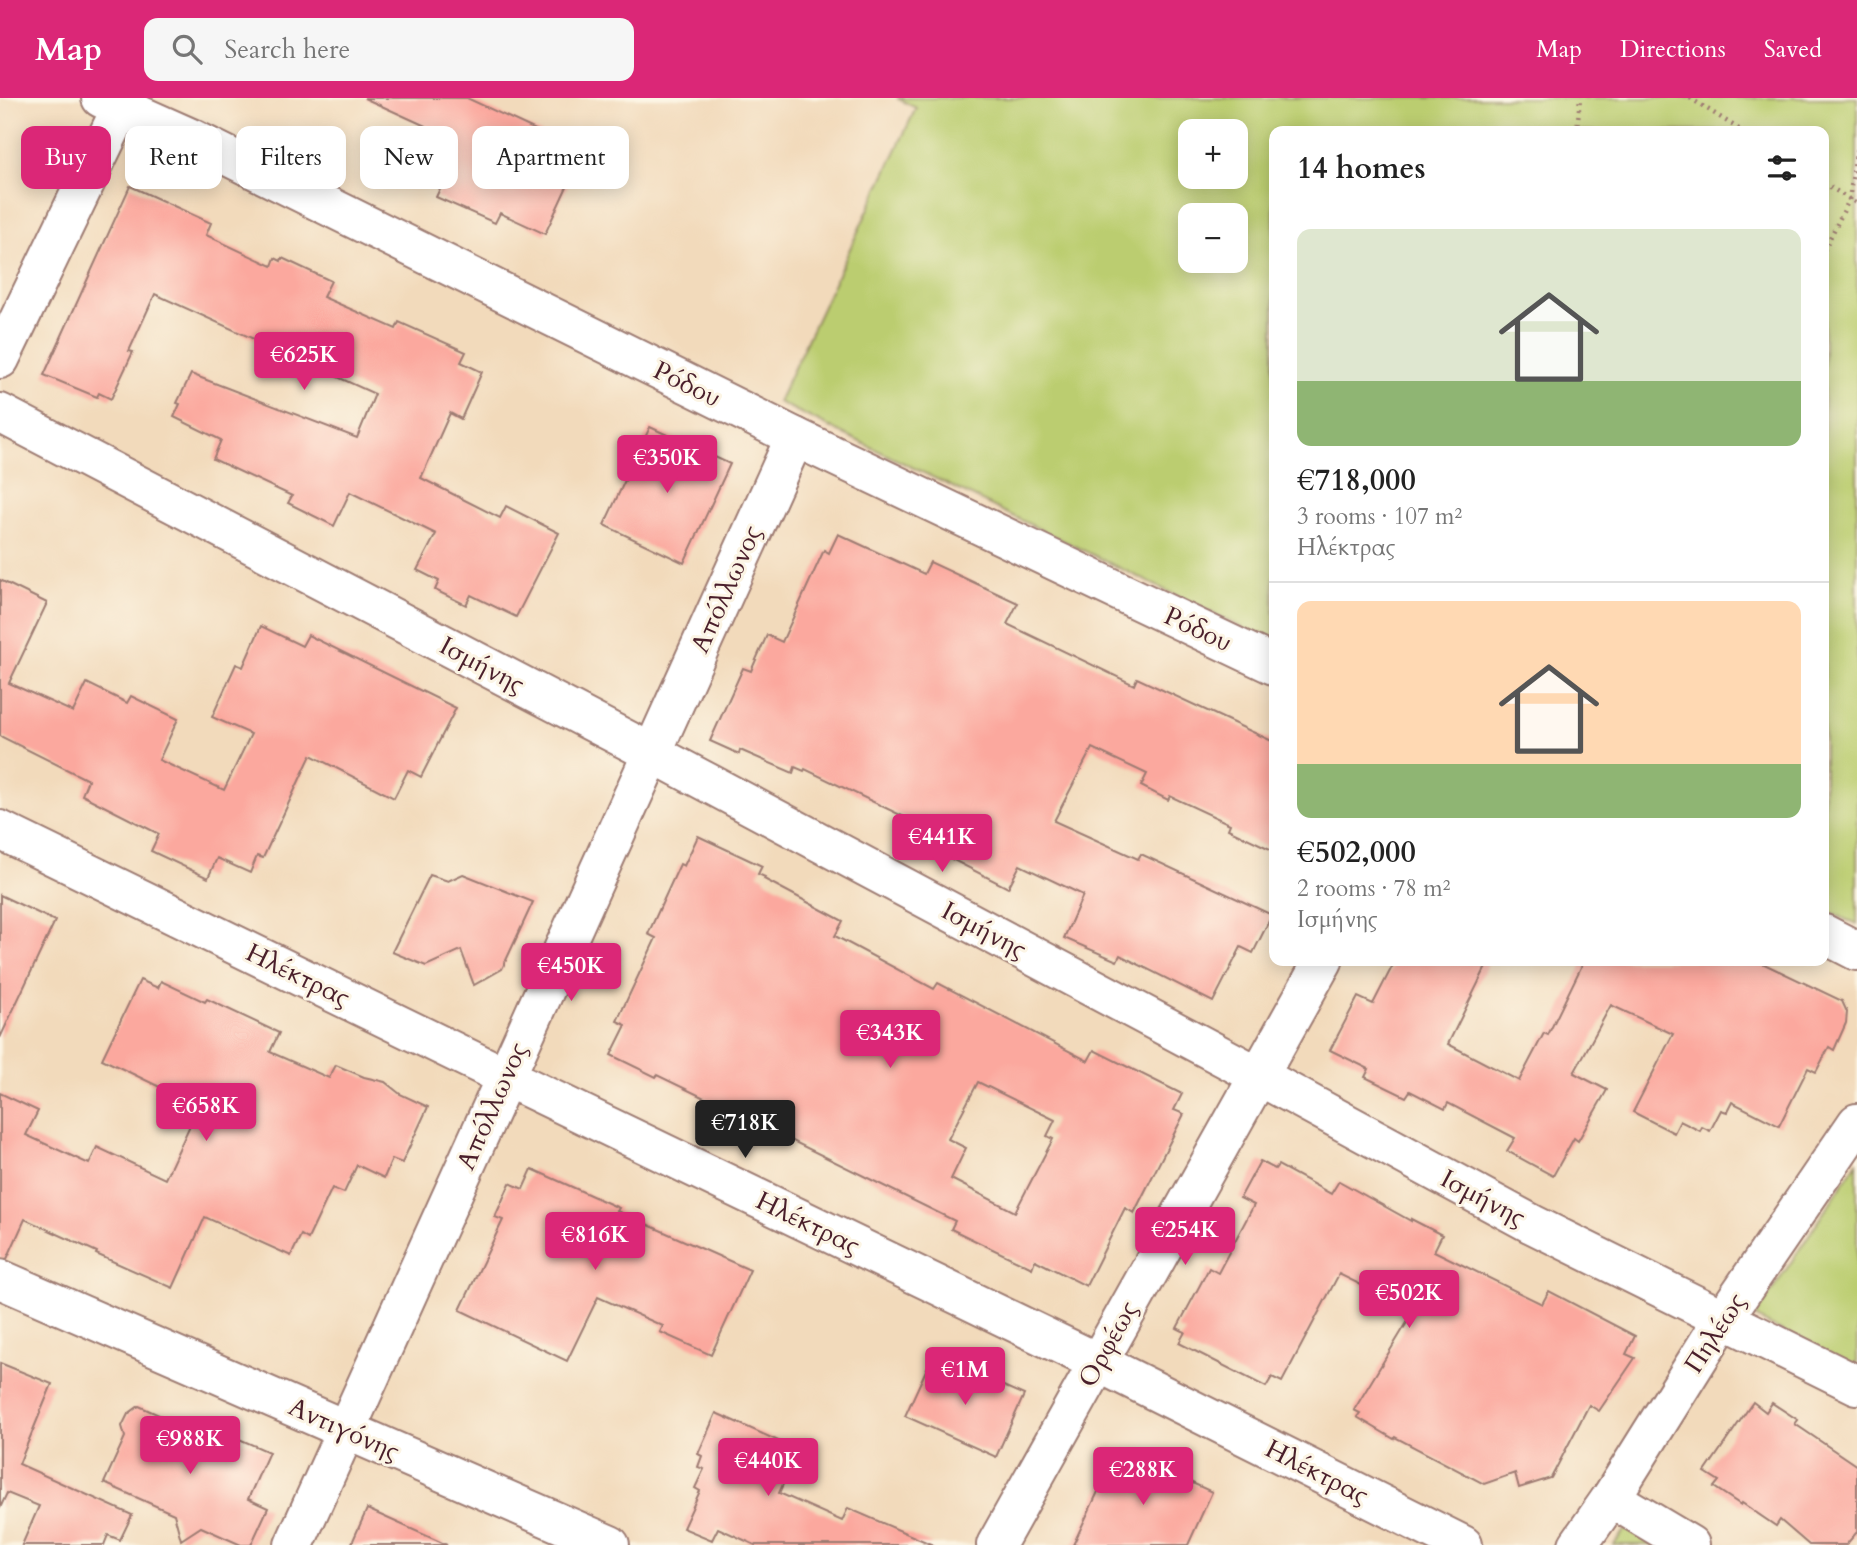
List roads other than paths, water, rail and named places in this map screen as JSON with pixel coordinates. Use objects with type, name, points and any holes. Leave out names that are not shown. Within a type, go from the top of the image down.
[{"type":"street","points":[[0,359],[117,101]]},
{"type":"street","name":"Ρόδου","points":[[117,101],[795,437],[1269,663]]},
{"type":"street","name":"Ισμήνης","points":[[0,413],[652,753],[1532,1224],[1857,1385]]},
{"type":"street","name":"Απόλλωνος","points":[[294,1545],[795,437]]},
{"type":"street","name":"Ηλέκτρας","points":[[0,830],[1097,1362],[1463,1545]]},
{"type":"street","points":[[1829,937],[1857,951]]},
{"type":"street","name":"Ορφέως","points":[[996,1545],[1319,966]]},
{"type":"street","name":"Πηλέως","points":[[1578,1545],[1611,1498],[1723,1319],[1857,1124]]},
{"type":"street","name":"Αντιγόνης","points":[[0,1279],[610,1545]]},
{"type":"street","points":[[1611,1498],[1690,1545]]}]
